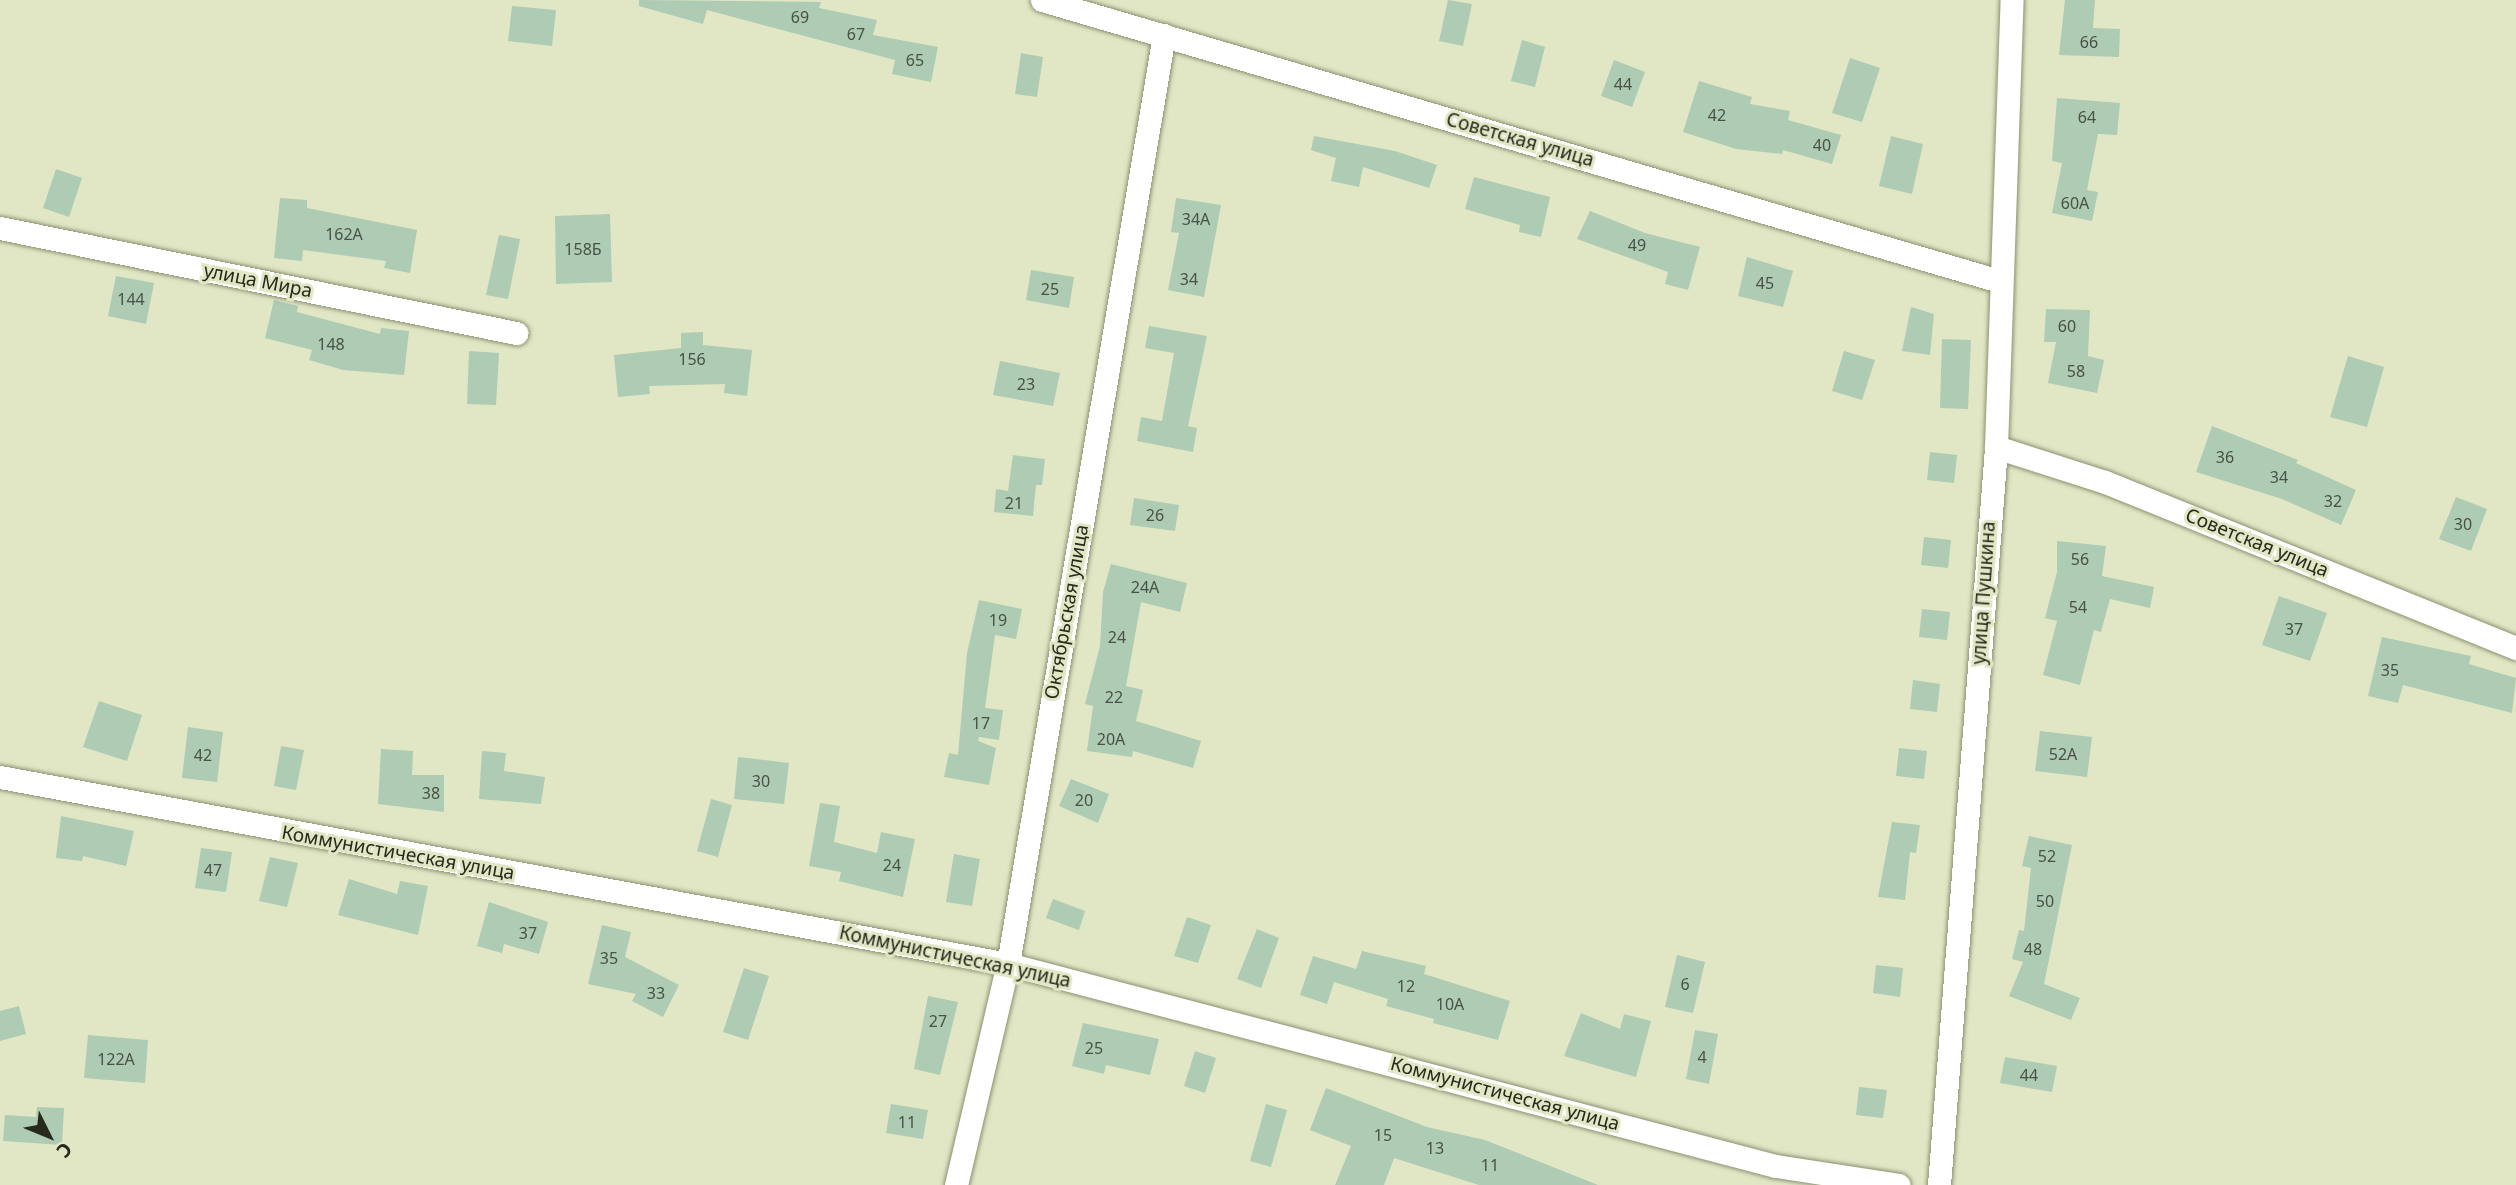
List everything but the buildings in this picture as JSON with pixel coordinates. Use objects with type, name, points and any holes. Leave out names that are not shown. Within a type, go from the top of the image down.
[{"type":"street","name":"Советская улица","points":[[1042,0],[1121,10],[1164,35],[1999,281]]},
{"type":"street","name":"улица Пушкина","points":[[1939,1185],[1996,447],[1999,281],[2012,0]]},
{"type":"street","name":"Октябрьская улица","points":[[956,1185],[1008,964],[1164,35]]},
{"type":"street","name":"улица Мира","points":[[0,228],[516,333]]},
{"type":"street","name":"Советская улица","points":[[1996,447],[2105,482],[2516,648]]},
{"type":"street","name":"Коммунистическая улица","points":[[0,777],[1008,964],[1776,1166],[1899,1185]]}]
